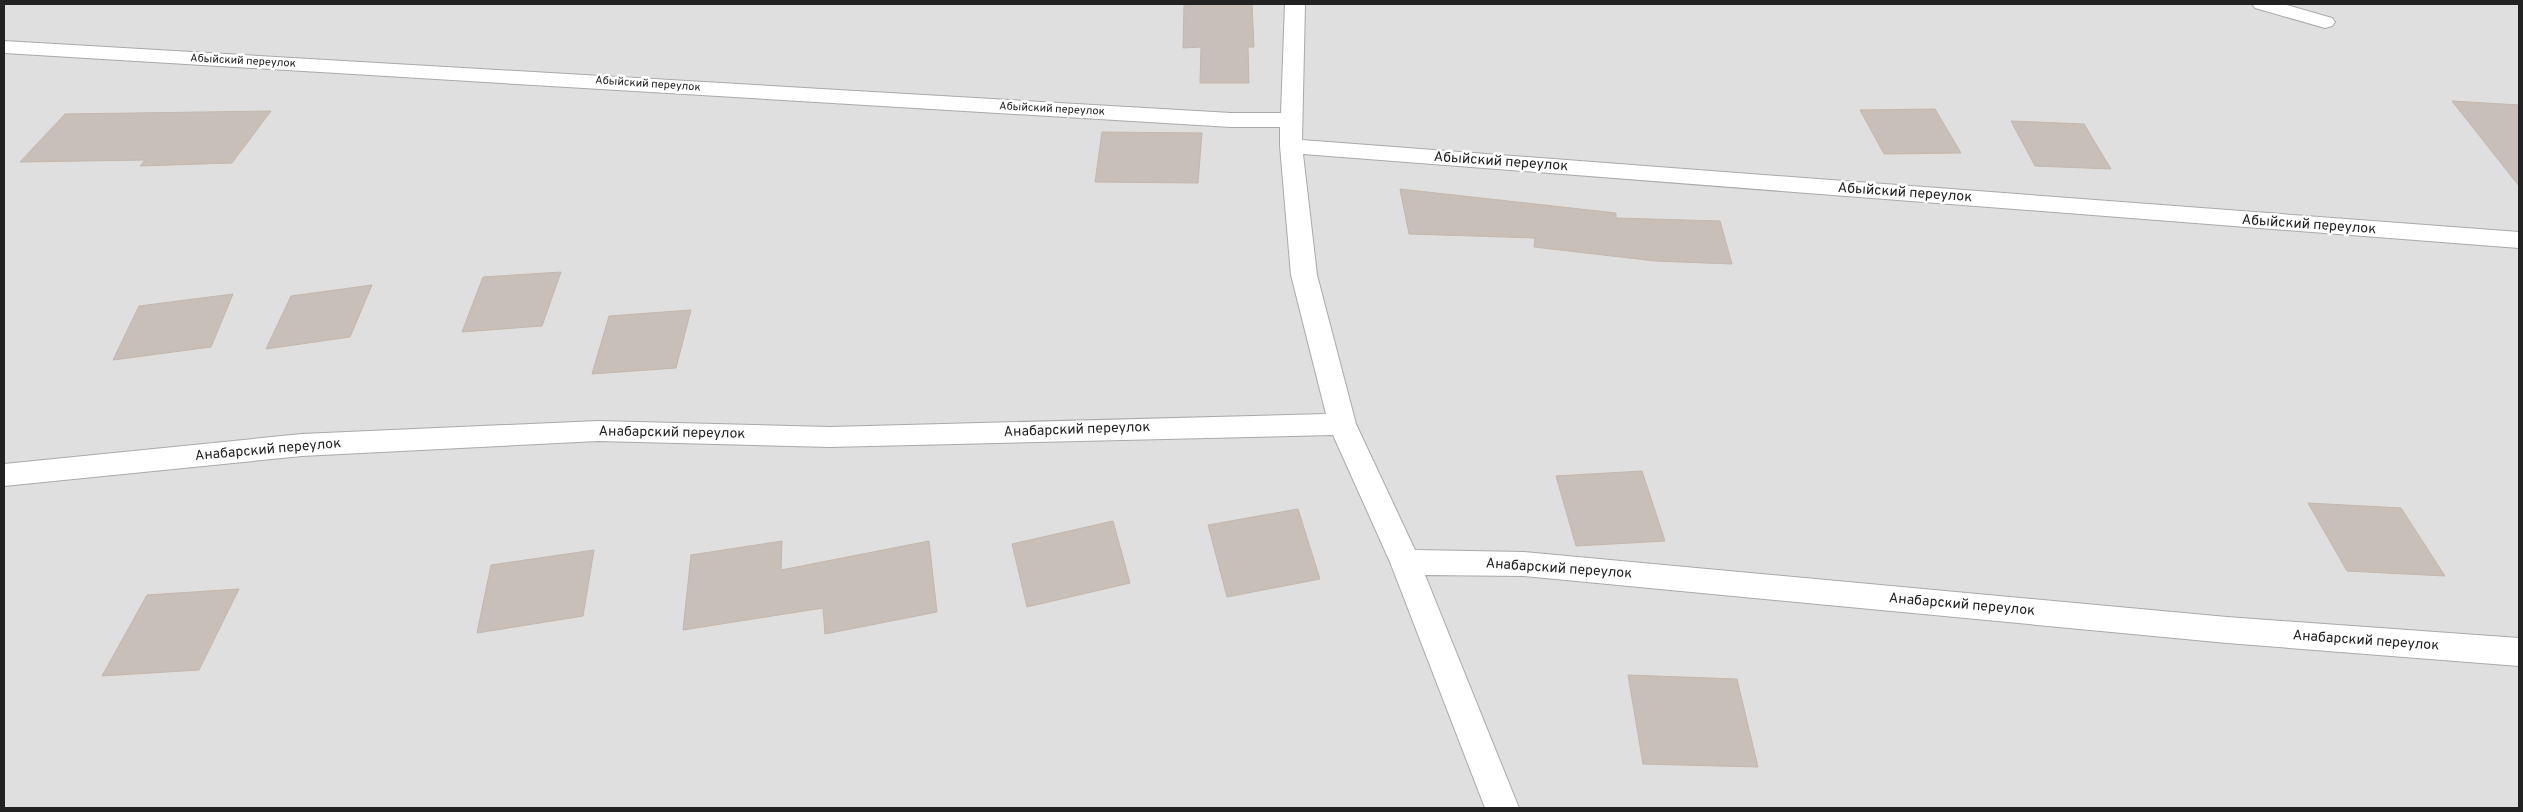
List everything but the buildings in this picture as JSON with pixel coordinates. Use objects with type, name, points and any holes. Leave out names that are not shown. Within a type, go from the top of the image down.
[{"type":"street","points":[[1295,4],[1291,133],[1304,275],[1342,424],[1405,562],[1502,808]]},
{"type":"street","points":[[2262,4],[2325,22]]},
{"type":"street","name":"Абыйский переулок","points":[[4,48],[592,80],[1231,120],[1291,133],[2519,240]]},
{"type":"street","name":"Анабарский переулок","points":[[4,475],[302,445],[598,431],[830,438],[1342,424]]},
{"type":"street","name":"Анабарский переулок","points":[[1405,562],[1524,564],[2227,630],[2519,652]]},
{"type":"shaded area","points":[[4,4],[2519,4],[2519,808],[4,808]]}]
